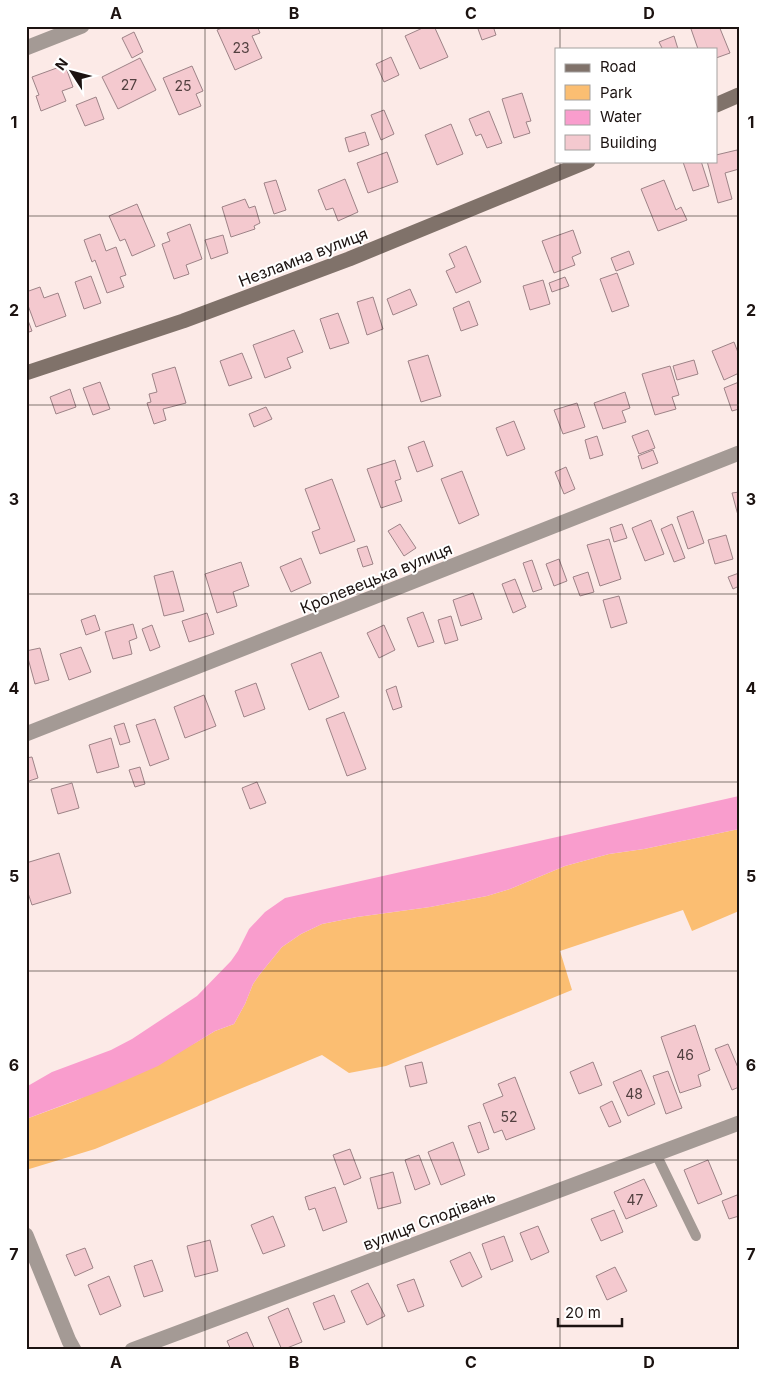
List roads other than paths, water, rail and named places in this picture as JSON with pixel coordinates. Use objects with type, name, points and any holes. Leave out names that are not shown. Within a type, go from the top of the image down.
[{"type":"street","points":[[26,48],[82,26]]},
{"type":"street","points":[[718,104],[739,96]]},
{"type":"street","name":"Незламна вулиця","points":[[26,373],[183,322],[349,259],[586,162]]},
{"type":"street","name":"Кролевецька вулиця","points":[[26,734],[739,453]]},
{"type":"street","name":"вулиця Сподівань","points":[[132,1350],[739,1124]]},
{"type":"street","points":[[26,1234],[74,1350]]},
{"type":"lane","points":[[656,1154],[696,1236]]},
{"type":"water","points":[[739,796],[739,829],[644,849],[609,854],[565,866],[510,889],[487,896],[322,924],[301,934],[282,947],[253,984],[234,1024],[215,1031],[158,1066],[106,1089],[26,1119],[26,1087],[52,1072],[111,1050],[132,1039],[197,996],[231,961],[249,929],[265,912],[285,898]]}]
